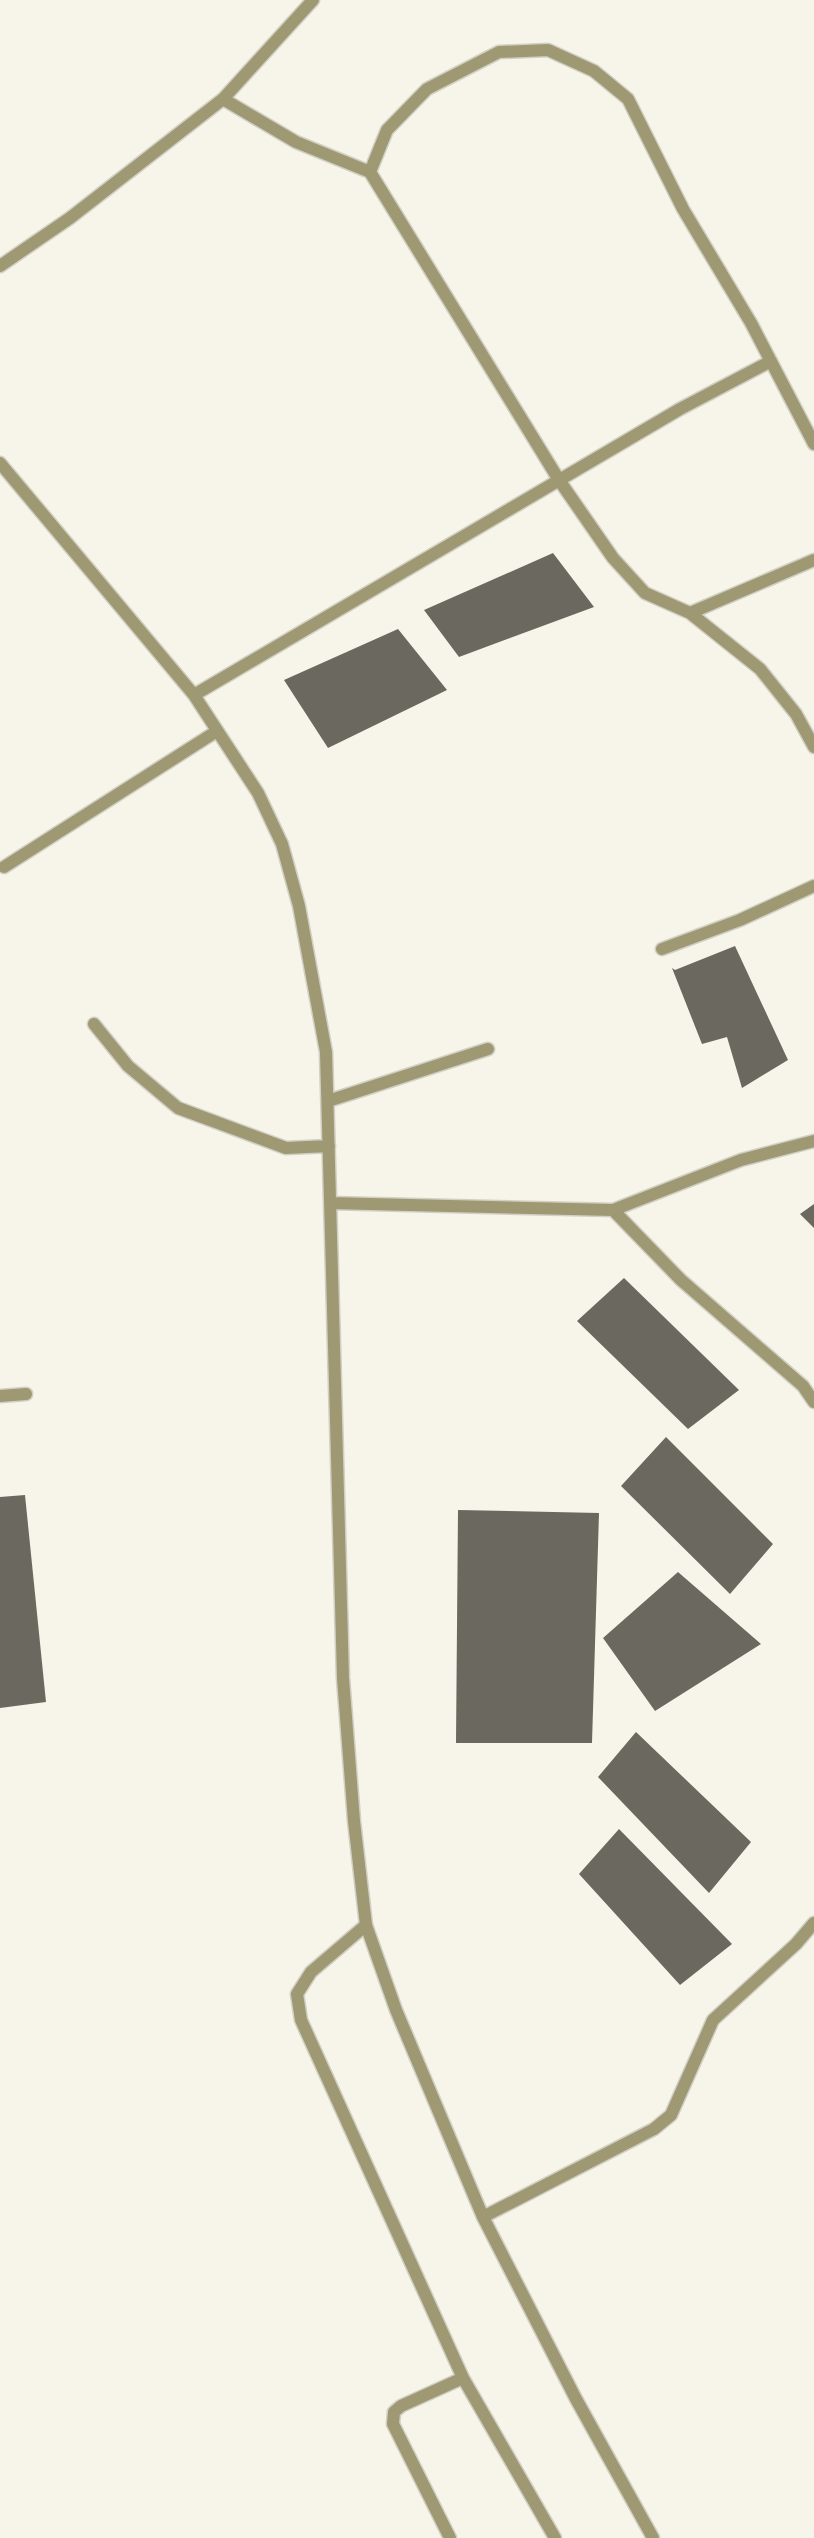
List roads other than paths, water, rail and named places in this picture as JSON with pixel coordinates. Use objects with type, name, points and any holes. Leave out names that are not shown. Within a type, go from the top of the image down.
[{"type":"street","points":[[0,266],[70,218],[223,99],[313,0]]},
{"type":"street","points":[[370,172],[387,130],[427,90],[499,52],[548,50],[594,71],[628,99],[683,209],[771,361],[814,444]]},
{"type":"street","points":[[223,99],[296,142],[370,172],[560,480],[613,558],[645,593],[690,613],[760,669],[796,714],[814,747]]},
{"type":"street","points":[[194,695],[680,409],[771,361]]},
{"type":"street","points":[[0,463],[194,695],[258,793],[282,844],[299,906],[326,1052],[344,1678],[354,1821],[366,1925],[396,2010],[483,2217],[576,2399],[653,2538]]},
{"type":"street","points":[[690,613],[814,560]]},
{"type":"street","points":[[3,867],[217,731]]},
{"type":"street","points":[[662,949],[740,920],[814,886]]},
{"type":"street","points":[[94,1024],[128,1066],[178,1108],[286,1148],[329,1146]]},
{"type":"street","points":[[328,1101],[488,1049]]},
{"type":"street","points":[[330,1203],[614,1210],[741,1160],[814,1141]]},
{"type":"street","points":[[614,1210],[681,1280],[803,1386],[814,1402]]},
{"type":"street","points":[[0,1396],[26,1394]]},
{"type":"street","points":[[483,2217],[654,2129],[671,2115],[713,2019],[796,1944],[814,1923]]},
{"type":"street","points":[[366,1925],[311,1972],[297,1994],[301,2019],[463,2378],[555,2538]]},
{"type":"street","points":[[450,2538],[393,2424],[394,2412],[401,2406],[463,2378]]}]
